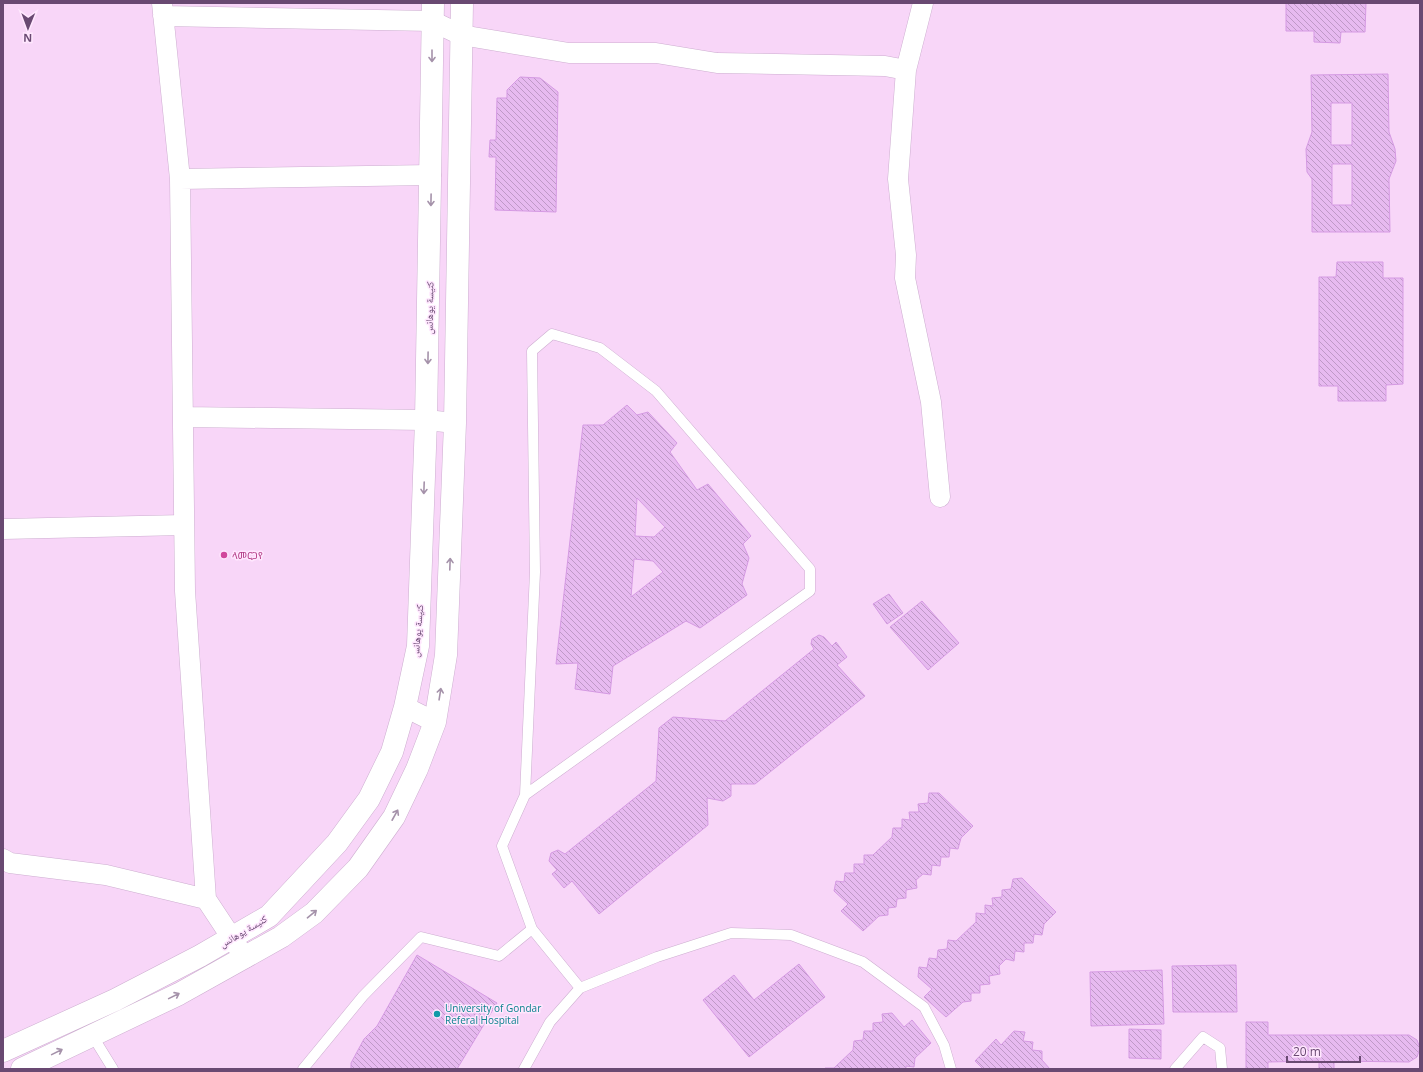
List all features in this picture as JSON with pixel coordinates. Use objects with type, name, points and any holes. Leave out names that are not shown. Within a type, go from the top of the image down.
[{"type":"street","points":[[22,1069],[179,994],[281,937],[314,913],[358,868],[394,817],[417,769],[435,722],[446,655],[455,423],[462,3]]},
{"type":"street","points":[[923,3],[906,70],[898,178],[906,255],[905,278],[932,402],[940,498]]},
{"type":"street","points":[[245,958],[206,899],[185,591],[180,179],[163,10],[432,12],[461,35],[569,53],[656,53],[717,63],[885,66],[906,70]]},
{"type":"street","name":"كنيسة يوهانس","points":[[3,1051],[115,1000],[200,956],[269,916],[338,843],[369,799],[392,752],[405,707],[418,646],[426,420],[431,175],[432,12]]},
{"type":"street","points":[[180,179],[431,175]]},
{"type":"street","points":[[184,417],[426,420],[455,423]]},
{"type":"street","points":[[3,529],[184,525]]},
{"type":"street","points":[[405,707],[435,722]]},
{"type":"street","points":[[3,859],[10,863],[106,875],[206,899]]},
{"type":"lane","points":[[525,795],[810,591],[810,569],[656,391],[600,348],[552,334],[532,351],[535,572],[525,795],[502,846],[532,929],[580,988]]},
{"type":"lane","points":[[303,1069],[363,996],[421,937],[500,956],[532,929]]},
{"type":"lane","points":[[524,1069],[550,1022],[580,988],[657,957],[731,933],[791,935],[863,962],[924,1007],[944,1045],[950,1069]]},
{"type":"lane","points":[[92,1035],[113,1069]]},
{"type":"lane","points":[[1175,1069],[1202,1037],[1220,1048],[1222,1069]]},
{"type":"shaded area","points":[[3,3],[1420,3],[1420,1069],[3,1069]]},
{"type":"building","points":[[1286,3],[1366,3],[1365,32],[1341,32],[1340,43],[1314,42],[1314,31],[1286,31]]},
{"type":"building","points":[[1388,74],[1389,132],[1395,149],[1396,161],[1389,179],[1390,232],[1312,232],[1312,179],[1307,172],[1306,149],[1312,132],[1311,75]],"holes":[[[1331,103],[1352,103],[1352,145],[1331,145]],[[1332,164],[1352,164],[1352,205],[1332,205]]]},
{"type":"building","points":[[520,77],[540,78],[558,92],[556,212],[495,210],[496,157],[489,157],[490,140],[496,140],[497,98],[507,98],[507,90]]},
{"type":"building","points":[[1337,262],[1383,262],[1383,278],[1403,278],[1403,384],[1386,385],[1386,401],[1338,401],[1338,386],[1319,386],[1319,277],[1336,277]]},
{"type":"building","points":[[627,405],[637,415],[648,412],[677,443],[670,452],[697,490],[708,484],[751,536],[743,544],[749,558],[742,584],[747,595],[700,628],[686,621],[613,666],[610,694],[575,689],[578,663],[556,664],[583,425],[603,425]],"holes":[[[637,498],[665,527],[654,537],[635,536]],[[634,559],[653,561],[663,572],[631,597]]]},
{"type":"building","points":[[889,594],[903,613],[887,624],[873,604]]},
{"type":"building","points":[[922,601],[959,643],[928,670],[890,627]]},
{"type":"building","points":[[819,635],[824,637],[832,646],[836,642],[847,657],[837,665],[865,696],[755,784],[731,784],[731,796],[723,801],[707,798],[708,825],[599,914],[572,881],[564,888],[552,874],[557,870],[549,861],[551,853],[558,850],[565,854],[656,781],[659,728],[673,717],[725,721],[814,649],[811,644],[812,639]]},
{"type":"building","points":[[929,793],[939,793],[973,826],[961,838],[958,849],[950,848],[949,857],[941,857],[940,866],[932,865],[931,875],[923,874],[916,880],[917,888],[906,890],[906,898],[897,899],[896,907],[888,908],[888,915],[879,916],[863,931],[841,911],[848,904],[834,891],[836,881],[844,882],[845,873],[854,873],[854,864],[864,864],[864,855],[873,855],[892,837],[893,828],[902,828],[902,819],[910,820],[909,812],[919,812],[918,804],[928,803]]},
{"type":"building","points":[[1022,878],[1056,912],[1044,924],[1042,935],[1034,934],[1033,943],[1024,943],[1024,952],[1015,951],[1014,961],[1006,959],[999,966],[1000,974],[989,976],[990,984],[980,985],[980,993],[971,993],[971,1001],[963,1002],[946,1017],[924,997],[932,989],[918,977],[919,967],[927,968],[929,958],[937,959],[938,950],[947,949],[948,940],[956,941],[976,922],[976,913],[985,914],[985,905],[993,906],[992,898],[1002,897],[1002,890],[1011,889],[1013,879]]},
{"type":"building","name":"University of Gondar Referal Hospital","points":[[417,955],[497,1003],[457,1069],[351,1069],[351,1063],[364,1039],[377,1026]]},
{"type":"building","points":[[799,964],[825,997],[749,1057],[703,1000],[734,975],[754,1000]]},
{"type":"building","points":[[1236,965],[1237,1012],[1173,1012],[1172,966]]},
{"type":"building","points":[[1162,970],[1164,1024],[1091,1026],[1090,972]]},
{"type":"building","points":[[892,1013],[904,1027],[912,1020],[931,1043],[915,1058],[914,1067],[906,1066],[906,1069],[825,1069],[834,1068],[853,1050],[854,1041],[863,1040],[864,1031],[873,1031],[873,1023],[883,1022],[882,1014]]},
{"type":"building","points":[[1246,1022],[1268,1022],[1268,1035],[1409,1035],[1417,1040],[1420,1048],[1417,1057],[1409,1062],[1334,1061],[1334,1069],[1319,1069],[1319,1061],[1268,1062],[1268,1069],[1246,1069]]},
{"type":"building","points":[[1129,1029],[1161,1030],[1161,1059],[1129,1058]]},
{"type":"building","points":[[1014,1031],[1025,1032],[1023,1041],[1033,1042],[1032,1050],[1042,1051],[1042,1060],[1050,1069],[983,1069],[975,1061],[996,1039],[1001,1045]]},
{"type":"place","name":"ላመርጋየ","points":[[224,555]]},
{"type":"place","name":"University of Gondar Referal Hospital","points":[[437,1014]]}]
